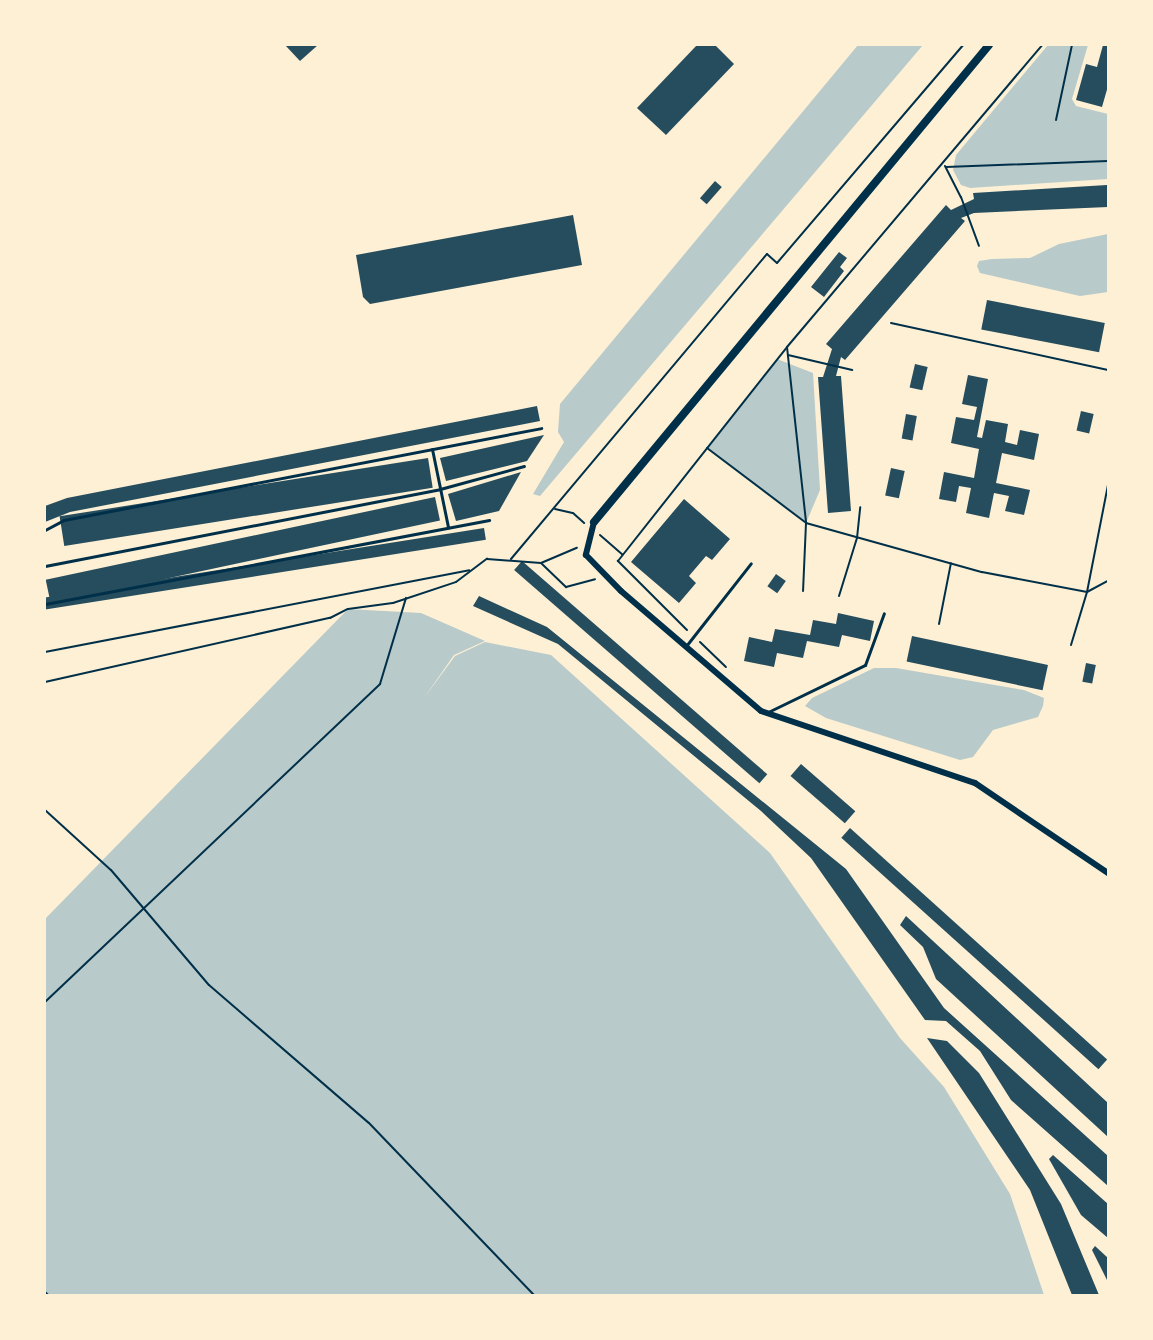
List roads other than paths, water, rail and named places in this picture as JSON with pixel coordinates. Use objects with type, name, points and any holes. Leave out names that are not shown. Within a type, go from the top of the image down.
[{"type":"street","points":[[989,45],[594,522],[586,555],[685,647],[766,713],[975,783],[1108,873]]},
{"type":"lane","points":[[45,530],[64,520],[541,428]]},
{"type":"lane","points":[[432,449],[448,527]]},
{"type":"lane","points":[[45,566],[440,489],[524,466]]},
{"type":"lane","points":[[45,604],[489,520]]},
{"type":"lane","points":[[685,647],[751,563]]},
{"type":"lane","points":[[766,713],[865,665],[884,613]]}]
